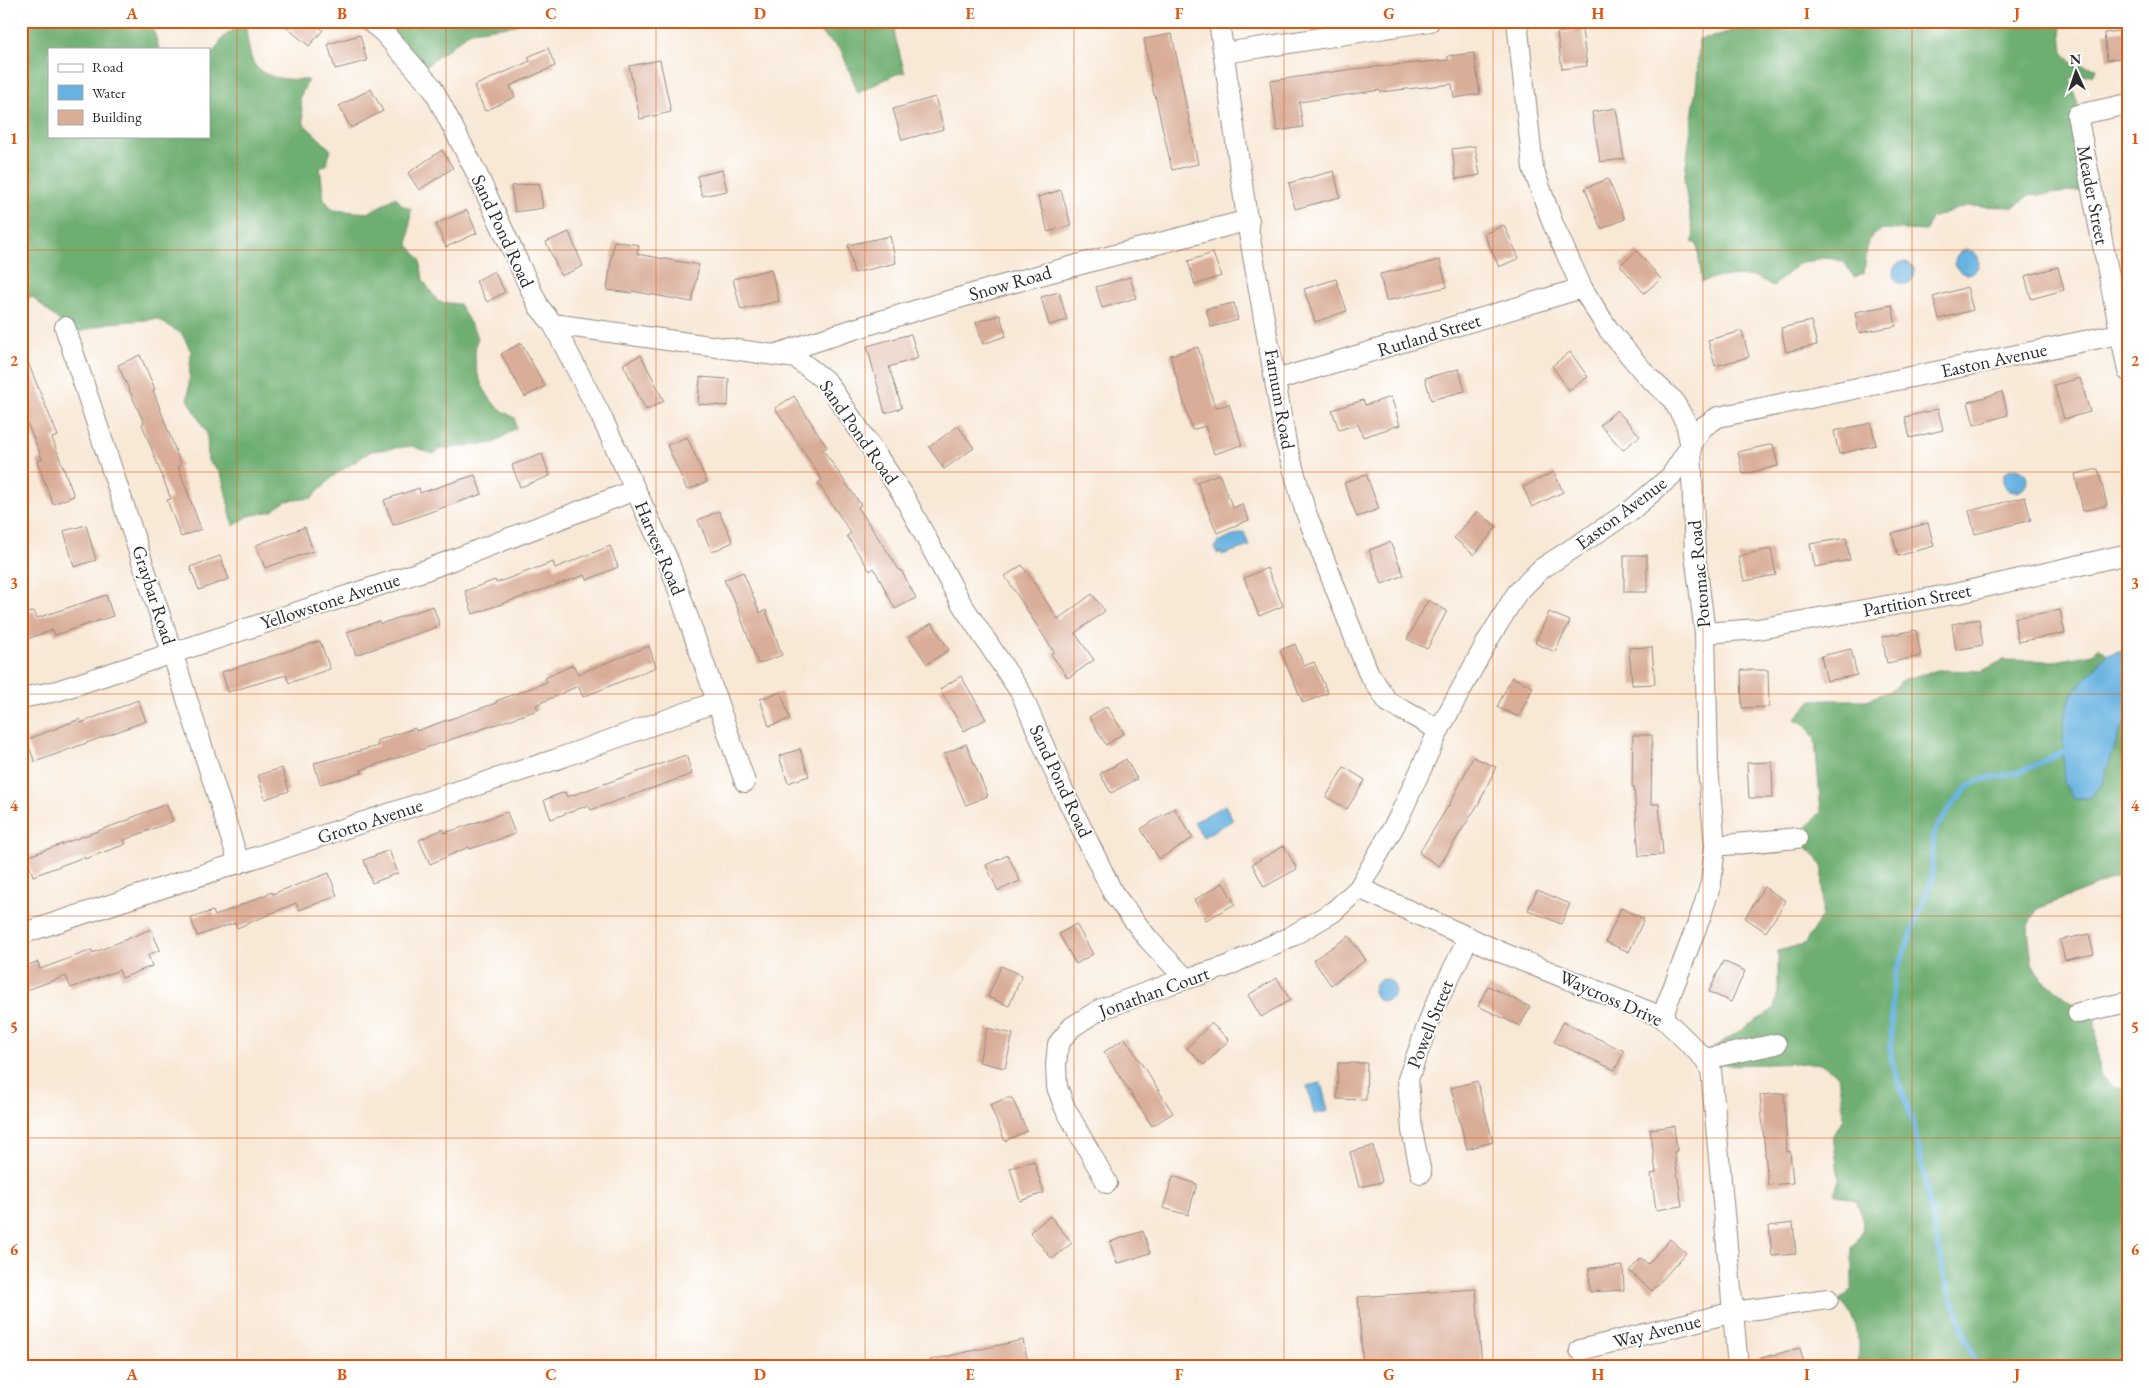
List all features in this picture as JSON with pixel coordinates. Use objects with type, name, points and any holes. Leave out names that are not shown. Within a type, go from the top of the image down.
[{"type":"street","name":"Sand Pond Road","points":[[370,21],[383,32],[432,87],[475,170],[539,308],[553,324],[796,358],[827,382],[902,493],[962,603],[1021,693],[1061,786],[1113,893],[1148,940],[1186,979]]},
{"type":"street","name":"Farnum Road","points":[[1219,21],[1225,53],[1232,121],[1286,443],[1304,510],[1368,672],[1388,702],[1439,730]]},
{"type":"street","points":[[1225,53],[1430,21]]},
{"type":"street","name":"Potomac Road","points":[[1517,21],[1534,169],[1553,224],[1582,288],[1608,329],[1647,376],[1672,400],[1686,423],[1691,447],[1695,554],[1705,633],[1708,768],[1715,846],[1711,883],[1701,915],[1662,1017]]},
{"type":"street","name":"Meader Street","points":[[2128,104],[2077,115],[2124,333],[2128,371]]},
{"type":"street","name":"Snow Road","points":[[774,355],[877,321],[1000,285],[1249,220]]},
{"type":"street","name":"Rutland Street","points":[[1276,380],[1582,288]]},
{"type":"street","name":"Harvest Road","points":[[553,324],[600,414],[668,560],[744,782]]},
{"type":"street","name":"Graybar Road","points":[[65,326],[239,864]]},
{"type":"street","name":"Easton Avenue","points":[[1359,888],[1398,820],[1439,730],[1488,640],[1517,593],[1541,569],[1629,512],[1671,476],[1703,427],[1718,417],[2124,333]]},
{"type":"street","name":"Yellowstone Avenue","points":[[21,698],[57,691],[426,570],[635,490]]},
{"type":"street","name":"Partition Street","points":[[1705,633],[1758,629],[1959,593],[2128,554]]},
{"type":"street","name":"Grotto Avenue","points":[[21,934],[557,759],[716,702]]},
{"type":"street","points":[[1715,846],[1797,838]]},
{"type":"street","name":"Jonathan Court","points":[[1107,1183],[1065,1108],[1057,1087],[1056,1065],[1058,1044],[1072,1027],[1099,1010],[1226,967],[1292,936],[1333,912],[1359,888]]},
{"type":"street","name":"Waycross Drive","points":[[1359,888],[1503,953],[1662,1017],[1705,1059],[1712,1070],[1738,1367]]},
{"type":"street","name":"Powell Street","points":[[1421,1173],[1412,1130],[1408,1079],[1434,1008],[1468,937]]},
{"type":"street","points":[[2078,1013],[2128,1002]]},
{"type":"street","points":[[1705,1059],[1776,1044]]},
{"type":"street","name":"Way Avenue","points":[[1580,1350],[1734,1312],[1828,1299]]},
{"type":"green space","points":[[21,21],[151,21],[159,48],[48,48],[48,138],[210,138],[210,54],[225,36],[241,23],[246,26],[251,57],[260,71],[283,79],[308,80],[300,97],[304,124],[331,150],[326,165],[320,168],[324,199],[333,210],[368,213],[396,197],[402,205],[411,209],[408,245],[420,259],[423,280],[438,302],[459,304],[478,337],[475,355],[476,364],[484,390],[495,405],[515,418],[516,428],[494,443],[440,449],[433,454],[412,446],[371,451],[335,475],[312,498],[286,501],[272,511],[249,516],[233,526],[223,480],[219,471],[208,461],[207,434],[188,399],[191,351],[182,334],[157,319],[108,323],[74,334],[32,297],[21,298]]},
{"type":"green space","points":[[384,21],[522,21],[517,25],[471,31],[422,69]]},
{"type":"green space","points":[[801,21],[894,21],[895,37],[905,73],[896,74],[858,93],[841,50],[817,30]]},
{"type":"green space","points":[[1751,21],[2060,21],[2063,52],[2073,64],[2097,68],[2094,74],[2070,78],[2078,106],[2089,190],[2028,196],[2013,207],[1966,206],[1931,218],[1926,231],[1882,229],[1868,240],[1864,273],[1854,277],[1844,262],[1827,257],[1798,264],[1773,286],[1754,276],[1716,277],[1702,282],[1697,244],[1692,242],[1694,238],[1684,181],[1697,80],[1699,39],[1722,35]]},
{"type":"green space","points":[[2099,647],[2107,654],[2071,696],[2063,724],[2073,798],[2088,798],[2102,783],[2121,728],[2128,721],[2128,880],[2116,878],[2037,909],[2028,928],[2032,964],[2042,979],[2082,1010],[2094,1011],[2100,1075],[2112,1085],[2128,1088],[2128,1367],[1860,1367],[1857,1364],[1858,1337],[1855,1322],[1840,1300],[1852,1288],[1852,1247],[1857,1241],[1863,1226],[1857,1201],[1834,1193],[1839,1180],[1833,1135],[1844,1118],[1838,1075],[1820,1063],[1712,1065],[1705,1053],[1774,1009],[1778,991],[1778,951],[1804,944],[1822,916],[1823,869],[1818,858],[1797,838],[1821,812],[1815,739],[1806,725],[1795,719],[1812,700],[1867,700],[1894,689],[1902,680],[1938,670],[1982,671],[2003,660],[2056,661],[2093,654]]},
{"type":"water","points":[[1967,250],[1976,253],[1979,262],[1976,271],[1967,274],[1958,271],[1955,262],[1958,253]]},
{"type":"water","points":[[1904,262],[1912,265],[1915,273],[1912,281],[1904,284],[1896,281],[1893,273],[1896,265]]},
{"type":"water","points":[[2015,468],[2024,471],[2027,480],[2024,489],[2015,492],[2006,489],[2003,480],[2006,471]]},
{"type":"water","points":[[1244,532],[1249,546],[1222,555],[1221,552],[1217,554],[1215,547],[1218,545],[1217,542]]},
{"type":"water","points":[[2128,649],[2128,721],[2121,728],[2102,784],[2088,798],[2073,798],[2064,783],[2063,724],[2071,696],[2107,654]]},
{"type":"water","points":[[1225,805],[1233,820],[1203,837],[1194,822]]},
{"type":"water","points":[[1384,979],[1392,982],[1395,990],[1392,998],[1384,1001],[1376,998],[1373,990],[1376,982]]},
{"type":"water","points":[[1321,1083],[1328,1111],[1314,1114],[1307,1086]]},
{"type":"building","points":[[279,21],[312,21],[323,30],[309,46]]},
{"type":"building","points":[[1582,30],[1587,66],[1562,69],[1557,33]]},
{"type":"building","points":[[2128,30],[2128,57],[2107,60],[2104,33]]},
{"type":"building","points":[[1172,34],[1198,164],[1172,170],[1154,95],[1144,39]]},
{"type":"building","points":[[360,35],[367,61],[335,69],[328,44]]},
{"type":"building","points":[[548,48],[555,66],[510,86],[515,97],[485,111],[474,86],[530,61],[528,57]]},
{"type":"building","points":[[1474,53],[1480,94],[1454,98],[1452,84],[1380,92],[1380,90],[1299,102],[1303,127],[1277,131],[1270,81],[1353,69],[1448,60],[1448,56]]},
{"type":"building","points":[[660,60],[671,112],[640,119],[629,66]]},
{"type":"building","points":[[371,89],[383,111],[351,128],[339,106]]},
{"type":"building","points":[[935,97],[944,129],[902,140],[893,109]]},
{"type":"building","points":[[1616,108],[1624,159],[1600,162],[1592,112]]},
{"type":"building","points":[[1475,146],[1480,175],[1456,179],[1452,149]]},
{"type":"building","points":[[442,150],[453,168],[419,190],[408,173]]},
{"type":"building","points":[[722,170],[727,191],[702,196],[697,176]]},
{"type":"building","points":[[1334,171],[1340,197],[1295,209],[1289,183]]},
{"type":"building","points":[[1608,179],[1625,219],[1601,229],[1585,188]]},
{"type":"building","points":[[539,183],[543,208],[515,212],[511,186]]},
{"type":"building","points":[[1061,190],[1071,225],[1048,232],[1038,197]]},
{"type":"building","points":[[467,210],[477,233],[446,247],[436,224]]},
{"type":"building","points":[[1504,225],[1519,258],[1499,267],[1484,234]]},
{"type":"building","points":[[569,232],[583,266],[561,276],[546,242]]},
{"type":"building","points":[[890,236],[896,263],[854,273],[848,245]]},
{"type":"building","points":[[614,241],[639,245],[637,254],[699,265],[692,302],[632,291],[631,293],[607,290]]},
{"type":"building","points":[[1637,251],[1661,279],[1644,293],[1620,265]]},
{"type":"building","points":[[1213,253],[1221,276],[1195,285],[1188,261]]},
{"type":"building","points":[[1440,260],[1447,287],[1386,301],[1380,274]]},
{"type":"building","points":[[2058,267],[2064,290],[2031,299],[2025,276]]},
{"type":"building","points":[[771,269],[779,301],[741,310],[733,279]]},
{"type":"building","points":[[494,271],[505,292],[487,302],[476,281]]},
{"type":"building","points":[[1130,277],[1136,298],[1102,308],[1096,287]]},
{"type":"building","points":[[1336,279],[1347,311],[1315,322],[1304,289]]},
{"type":"building","points":[[1967,287],[1973,310],[1939,319],[1933,297]]},
{"type":"building","points":[[1059,292],[1067,320],[1049,325],[1041,297]]},
{"type":"building","points":[[1234,303],[1238,320],[1211,327],[1206,309]]},
{"type":"building","points":[[1892,305],[1896,326],[1859,333],[1855,312]]},
{"type":"building","points":[[1000,315],[1006,336],[983,344],[976,322]]},
{"type":"building","points":[[1811,321],[1817,345],[1786,352],[1781,328]]},
{"type":"building","points":[[1742,331],[1749,357],[1715,366],[1708,340]]},
{"type":"building","points":[[911,334],[918,358],[889,367],[902,408],[885,413],[867,346]]},
{"type":"building","points":[[521,343],[545,386],[525,397],[501,354]]},
{"type":"building","points":[[1198,347],[1215,408],[1229,404],[1242,445],[1214,454],[1205,426],[1192,430],[1170,355]]},
{"type":"building","points":[[22,348],[58,436],[52,438],[74,496],[53,504],[37,461],[42,459],[21,408]]},
{"type":"building","points":[[1570,352],[1588,377],[1569,390],[1552,366]]},
{"type":"building","points":[[140,355],[155,389],[153,390],[181,465],[178,466],[201,529],[181,537],[167,500],[171,499],[142,424],[144,423],[118,365]]},
{"type":"building","points":[[641,355],[664,401],[646,410],[623,364]]},
{"type":"building","points":[[1459,369],[1465,391],[1431,400],[1425,378]]},
{"type":"building","points":[[700,377],[729,379],[728,406],[698,404]]},
{"type":"building","points":[[2080,378],[2090,412],[2064,419],[2054,385]]},
{"type":"building","points":[[2002,392],[2008,415],[1974,425],[1968,402]]},
{"type":"building","points":[[794,396],[827,447],[823,450],[861,505],[858,507],[901,570],[916,598],[895,609],[874,568],[870,571],[847,536],[851,533],[818,483],[822,480],[775,408]]},
{"type":"building","points":[[1391,397],[1400,425],[1363,437],[1358,424],[1339,430],[1332,410],[1363,400],[1365,405]]},
{"type":"building","points":[[1938,409],[1943,430],[1910,438],[1905,417]]},
{"type":"building","points":[[1617,410],[1640,436],[1623,450],[1600,425]]},
{"type":"building","points":[[1871,423],[1876,445],[1839,454],[1834,431]]},
{"type":"building","points":[[958,426],[974,448],[944,469],[929,447]]},
{"type":"building","points":[[687,437],[707,482],[687,490],[667,445]]},
{"type":"building","points":[[1773,444],[1778,466],[1743,474],[1738,452]]},
{"type":"building","points":[[542,454],[550,476],[520,487],[512,465]]},
{"type":"building","points":[[2098,469],[2107,505],[2083,511],[2075,474]]},
{"type":"building","points":[[1554,472],[1563,492],[1532,507],[1523,487]]},
{"type":"building","points":[[1219,474],[1233,508],[1242,504],[1249,520],[1217,533],[1197,482]]},
{"type":"building","points":[[1366,474],[1379,509],[1357,517],[1344,483]]},
{"type":"building","points":[[475,475],[482,494],[393,525],[384,500],[419,488],[420,493]]},
{"type":"building","points":[[2025,497],[2031,520],[1975,534],[1969,511]]},
{"type":"building","points":[[719,511],[733,542],[712,552],[698,520]]},
{"type":"building","points":[[1477,511],[1497,527],[1474,555],[1454,538]]},
{"type":"building","points":[[1928,523],[1934,546],[1898,556],[1892,533]]},
{"type":"building","points":[[86,525],[96,560],[74,567],[64,531]]},
{"type":"building","points":[[305,527],[313,551],[265,568],[256,545]]},
{"type":"building","points":[[1846,538],[1850,560],[1815,567],[1810,544]]},
{"type":"building","points":[[1390,542],[1404,575],[1382,584],[1369,550]]},
{"type":"building","points":[[610,546],[618,567],[587,580],[585,575],[473,614],[465,591],[495,580],[496,583],[553,562],[555,568]]},
{"type":"building","points":[[1771,549],[1776,575],[1744,581],[1738,556]]},
{"type":"building","points":[[1624,555],[1647,555],[1647,592],[1624,592]]},
{"type":"building","points":[[220,556],[229,579],[199,590],[190,567]]},
{"type":"building","points":[[1022,565],[1058,619],[1092,594],[1105,611],[1075,633],[1094,660],[1068,678],[1051,654],[1054,652],[1005,576]]},
{"type":"building","points":[[1267,568],[1283,606],[1259,616],[1244,578]]},
{"type":"building","points":[[743,572],[760,613],[766,610],[782,655],[758,664],[737,607],[724,580]]},
{"type":"building","points":[[106,595],[113,616],[55,635],[53,630],[21,641],[21,615],[34,611],[37,618]]},
{"type":"building","points":[[1428,600],[1447,611],[1427,649],[1407,639]]},
{"type":"building","points":[[433,606],[440,626],[356,655],[347,632],[379,621],[380,624]]},
{"type":"building","points":[[2060,610],[2065,633],[2018,642],[2014,618]]},
{"type":"building","points":[[1549,612],[1570,621],[1555,652],[1535,643]]},
{"type":"building","points":[[1979,619],[1983,645],[1956,650],[1952,624]]},
{"type":"building","points":[[932,623],[949,650],[927,664],[909,637]]},
{"type":"building","points":[[1916,630],[1921,656],[1887,663],[1882,637]]},
{"type":"building","points":[[320,641],[330,669],[289,683],[286,675],[228,692],[222,672]]},
{"type":"building","points":[[1295,644],[1304,666],[1314,662],[1328,693],[1303,703],[1280,650]]},
{"type":"building","points":[[649,646],[656,667],[583,697],[578,686],[536,705],[538,710],[361,770],[362,773],[320,784],[314,763],[378,746],[376,741],[415,728],[416,731],[496,703],[496,701],[547,682],[545,678],[573,665],[578,674]]},
{"type":"building","points":[[1652,647],[1655,684],[1632,685],[1629,648]]},
{"type":"building","points":[[1851,649],[1857,675],[1827,681],[1821,656]]},
{"type":"building","points":[[1741,670],[1768,670],[1769,707],[1742,708]]},
{"type":"building","points":[[961,676],[986,719],[964,731],[940,689]]},
{"type":"building","points":[[1512,677],[1533,687],[1519,717],[1497,707]]},
{"type":"building","points":[[781,692],[790,719],[769,726],[760,699]]},
{"type":"building","points":[[138,700],[146,721],[35,762],[26,740],[80,719],[81,723]]},
{"type":"building","points":[[1107,706],[1124,733],[1106,745],[1089,717]]},
{"type":"building","points":[[1633,735],[1652,735],[1651,804],[1659,804],[1663,855],[1639,856],[1634,787],[1632,787]]},
{"type":"building","points":[[966,744],[988,796],[966,805],[944,754]]},
{"type":"building","points":[[800,749],[809,776],[788,783],[779,756]]},
{"type":"building","points":[[686,755],[692,774],[591,810],[589,805],[551,819],[544,800],[565,792],[567,797]]},
{"type":"building","points":[[1473,757],[1496,767],[1479,803],[1439,866],[1419,853],[1452,800]]},
{"type":"building","points":[[1126,759],[1137,779],[1111,793],[1100,774]]},
{"type":"building","points":[[1772,762],[1773,798],[1749,798],[1747,763]]},
{"type":"building","points":[[1344,767],[1365,780],[1347,809],[1326,797]]},
{"type":"building","points":[[282,768],[289,791],[265,799],[258,775]]},
{"type":"building","points":[[166,804],[173,821],[124,840],[126,844],[33,876],[26,857],[131,819]]},
{"type":"building","points":[[1174,808],[1193,838],[1159,859],[1141,829]]},
{"type":"building","points":[[507,812],[515,834],[470,849],[469,847],[430,864],[419,840],[443,829],[445,833]]},
{"type":"building","points":[[1284,846],[1297,869],[1264,887],[1252,864]]},
{"type":"building","points":[[389,850],[398,873],[372,883],[364,860]]},
{"type":"building","points":[[1008,855],[1020,881],[998,891],[986,865]]},
{"type":"building","points":[[329,873],[337,896],[299,910],[296,903],[237,928],[235,923],[197,936],[191,918],[213,911],[215,916],[272,892],[272,894]]},
{"type":"building","points":[[1223,883],[1235,904],[1206,920],[1194,900]]},
{"type":"building","points":[[1764,887],[1786,901],[1766,932],[1745,918]]},
{"type":"building","points":[[1537,890],[1570,904],[1561,924],[1528,910]]},
{"type":"building","points":[[1621,908],[1644,919],[1629,952],[1606,942]]},
{"type":"building","points":[[1076,924],[1093,954],[1076,964],[1059,934]]},
{"type":"building","points":[[151,929],[160,950],[148,955],[152,966],[122,978],[119,970],[71,988],[66,976],[21,992],[21,967],[38,962],[40,969],[92,950],[93,953]]},
{"type":"building","points":[[2089,934],[2094,954],[2065,960],[2060,940]]},
{"type":"building","points":[[1349,936],[1366,960],[1331,985],[1313,960]]},
{"type":"building","points":[[1723,961],[1745,971],[1731,1002],[1709,992]]},
{"type":"building","points":[[1001,966],[1022,975],[1009,1006],[988,997]]},
{"type":"building","points":[[1277,978],[1290,1000],[1261,1017],[1248,995]]},
{"type":"building","points":[[1488,986],[1530,1007],[1520,1026],[1478,1006]]},
{"type":"building","points":[[1563,1022],[1624,1051],[1615,1070],[1554,1042]]},
{"type":"building","points":[[1211,1023],[1229,1040],[1204,1065],[1187,1048]]},
{"type":"building","points":[[987,1028],[1013,1034],[1005,1068],[979,1062]]},
{"type":"building","points":[[1125,1038],[1173,1113],[1152,1126],[1104,1052]]},
{"type":"building","points":[[1338,1063],[1367,1063],[1366,1100],[1337,1099]]},
{"type":"building","points":[[1477,1081],[1493,1142],[1467,1149],[1451,1088]]},
{"type":"building","points":[[1784,1093],[1787,1152],[1790,1151],[1793,1183],[1768,1185],[1760,1095]]},
{"type":"building","points":[[1006,1098],[1012,1098],[1027,1131],[1005,1141],[990,1105]]},
{"type":"building","points":[[1674,1126],[1677,1151],[1674,1152],[1682,1206],[1656,1210],[1651,1174],[1656,1173],[1650,1129]]},
{"type":"building","points":[[1373,1146],[1382,1182],[1359,1187],[1350,1152]]},
{"type":"building","points":[[1034,1161],[1044,1193],[1020,1201],[1010,1168]]},
{"type":"building","points":[[1173,1176],[1197,1184],[1188,1215],[1163,1208]]},
{"type":"building","points":[[1050,1216],[1072,1243],[1052,1259],[1030,1232]]},
{"type":"building","points":[[1793,1223],[1796,1254],[1772,1256],[1769,1226]]},
{"type":"building","points":[[1143,1231],[1150,1253],[1117,1264],[1110,1242]]},
{"type":"building","points":[[1670,1239],[1686,1253],[1652,1291],[1629,1271],[1641,1258],[1648,1264]]},
{"type":"building","points":[[1623,1266],[1624,1290],[1590,1292],[1589,1268]]},
{"type":"building","points":[[1476,1289],[1482,1367],[1363,1367],[1358,1297]]},
{"type":"building","points":[[1023,1340],[1029,1367],[931,1367],[930,1360]]},
{"type":"building","points":[[1800,1348],[1805,1367],[1750,1367],[1749,1361]]},
{"type":"waterway","points":[[1977,1367],[1945,1279],[1913,1122],[1891,1059],[1892,1006],[1895,976],[1932,880],[1933,837],[1937,827],[1955,801],[1970,785],[1979,780],[2020,772],[2068,750]]}]
